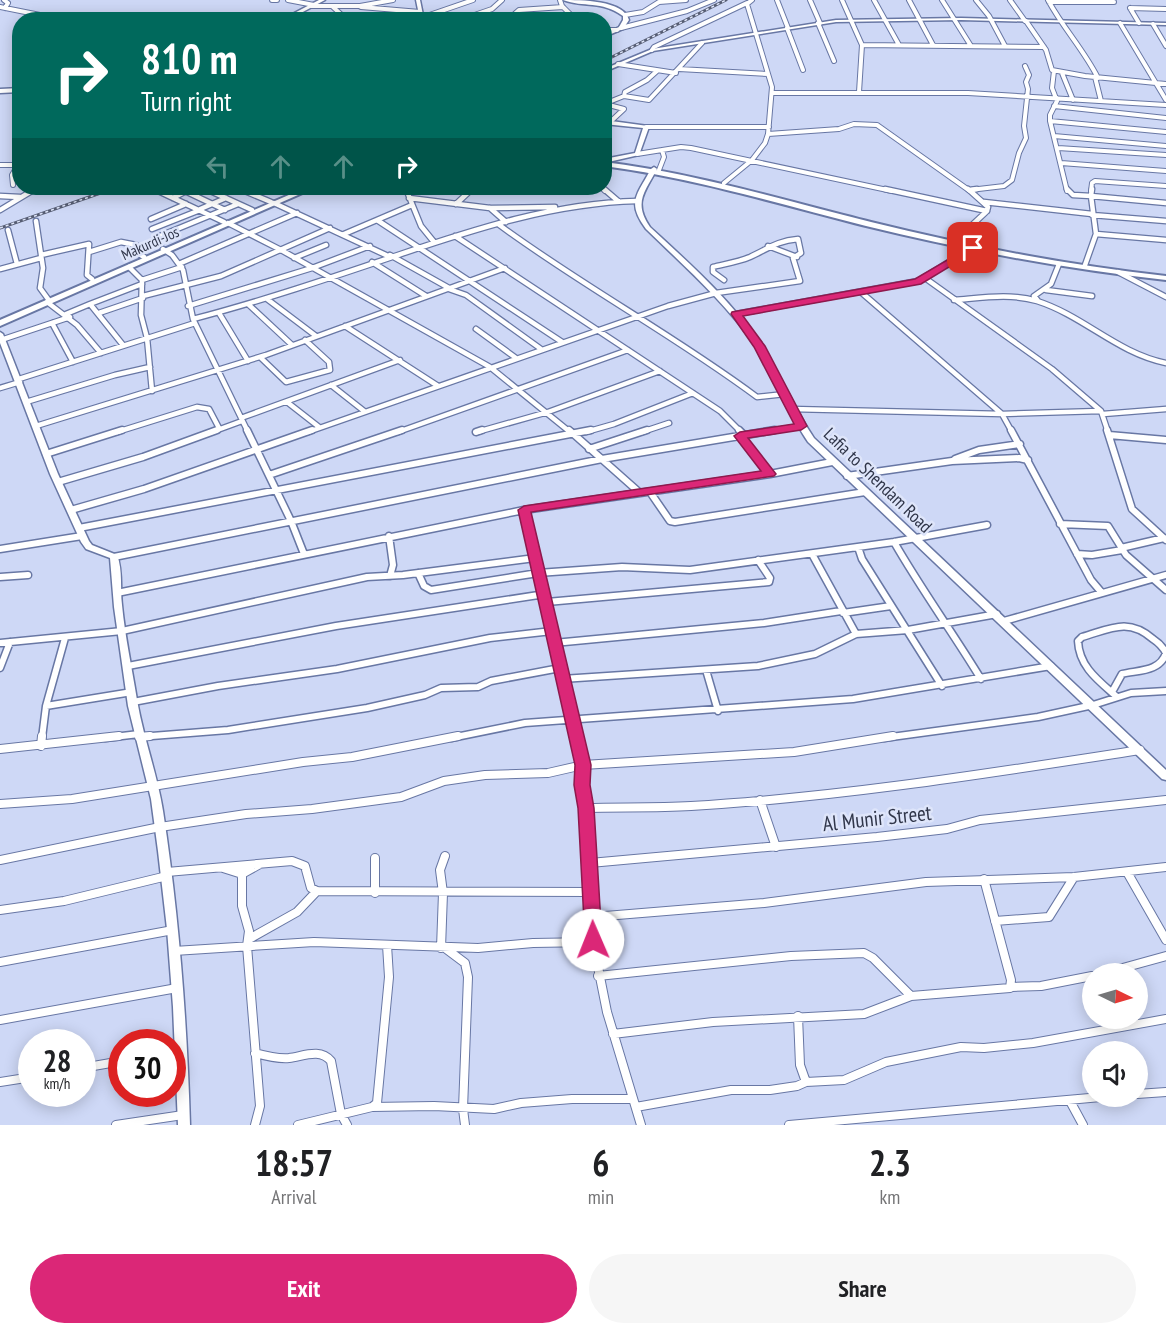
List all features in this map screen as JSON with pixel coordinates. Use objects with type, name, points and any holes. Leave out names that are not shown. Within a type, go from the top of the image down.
[{"type":"highway","points":[[612,163],[724,183],[974,247],[1166,276]]},
{"type":"highway","points":[[655,171],[974,247],[1059,264],[1166,276]]},
{"type":"highway","name":"Makurdi-Jos","points":[[226,223],[288,195]]},
{"type":"highway","name":"Makurdi-Jos","points":[[0,320],[129,267],[291,195]]},
{"type":"highway","name":"Makurdi-Jos","points":[[47,301],[92,279],[165,250]]},
{"type":"main road","points":[[566,0],[587,1],[613,7],[625,15],[626,20],[619,29],[612,32]]},
{"type":"main road","points":[[637,201],[655,171]]},
{"type":"main road","name":"Lafia to Shendam Road","points":[[637,201],[640,217],[648,228],[736,314],[759,346],[801,426],[832,462],[997,614],[1166,776]]},
{"type":"street","points":[[3,8],[8,4],[4,0]]},
{"type":"street","points":[[288,0],[333,7],[360,6],[393,0]]},
{"type":"street","points":[[299,12],[323,0]]},
{"type":"street","points":[[436,12],[473,0]]},
{"type":"street","points":[[483,12],[492,9],[502,0]]},
{"type":"street","points":[[560,0],[568,12]]},
{"type":"street","points":[[564,8],[566,0]]},
{"type":"street","points":[[625,15],[643,12],[658,3],[686,0]]},
{"type":"street","points":[[612,29],[693,9],[714,0]]},
{"type":"street","points":[[652,50],[752,0]]},
{"type":"street","points":[[777,0],[803,70]]},
{"type":"street","points":[[810,0],[834,61]]},
{"type":"street","points":[[842,0],[862,45],[859,92]]},
{"type":"street","points":[[874,0],[899,45]]},
{"type":"street","points":[[909,0],[933,45]]},
{"type":"street","points":[[942,0],[971,46]]},
{"type":"street","points":[[976,0],[1005,46]]},
{"type":"street","points":[[1010,0],[1053,63],[1052,88],[1057,99],[1050,121],[1068,193],[1166,202]]},
{"type":"street","points":[[1101,101],[1096,77],[1087,56],[1059,21],[1048,1],[1114,2]]},
{"type":"street","points":[[724,183],[752,160],[765,143],[769,127],[772,93],[747,3]]},
{"type":"street","points":[[360,6],[393,12]]},
{"type":"street","points":[[333,7],[338,12]]},
{"type":"street","points":[[3,8],[24,12]]},
{"type":"street","points":[[516,12],[518,10],[564,8]]},
{"type":"street","points":[[1139,23],[1130,8],[1166,9]]},
{"type":"street","points":[[612,67],[652,50],[819,23],[852,20],[954,19],[1166,24]]},
{"type":"street","points":[[772,93],[968,93],[1073,100],[1166,102],[1120,23]]},
{"type":"street","points":[[1153,24],[1166,46]]},
{"type":"street","points":[[612,101],[624,96],[648,100],[702,43]]},
{"type":"street","points":[[862,45],[1044,47]]},
{"type":"street","points":[[618,64],[657,71],[768,74]]},
{"type":"street","points":[[970,190],[1004,186],[1012,180],[1026,138],[1024,126],[1028,97],[1026,82],[1029,75],[1025,66]]},
{"type":"street","points":[[624,96],[625,92],[647,80],[657,71]]},
{"type":"street","points":[[1054,71],[1166,84]]},
{"type":"street","points":[[1062,73],[1073,100]]},
{"type":"street","points":[[612,106],[624,109],[612,118]]},
{"type":"street","points":[[1054,106],[1166,118]]},
{"type":"street","points":[[1050,121],[1166,132]]},
{"type":"street","points":[[612,123],[646,127],[769,127]]},
{"type":"street","points":[[768,134],[830,130],[854,124],[877,125],[970,190],[988,207],[987,211],[955,241]]},
{"type":"street","points":[[637,154],[646,127]]},
{"type":"street","points":[[1054,136],[1166,146]]},
{"type":"street","points":[[612,160],[662,150],[691,148],[987,211]]},
{"type":"street","points":[[1058,148],[1166,155]]},
{"type":"street","points":[[655,171],[664,157],[662,150]]},
{"type":"street","points":[[1061,163],[1166,171]]},
{"type":"street","points":[[1084,265],[1096,234],[1090,196],[1092,183],[1095,181],[1166,186]]},
{"type":"street","points":[[0,210],[24,195]]},
{"type":"street","points":[[166,195],[281,250],[490,367],[548,412],[640,494]]},
{"type":"street","points":[[173,198],[178,195]]},
{"type":"street","points":[[194,195],[225,210]]},
{"type":"street","points":[[219,195],[252,210]]},
{"type":"street","points":[[254,195],[370,246],[466,296],[541,349]]},
{"type":"street","points":[[408,195],[421,226],[434,242]]},
{"type":"street","points":[[456,204],[466,195]]},
{"type":"street","points":[[611,195],[618,201]]},
{"type":"street","points":[[0,196],[20,197]]},
{"type":"street","points":[[152,229],[226,198]]},
{"type":"street","points":[[409,198],[490,208],[530,209],[637,201]]},
{"type":"street","points":[[984,202],[1166,221]]},
{"type":"street","points":[[151,219],[186,204]]},
{"type":"street","points":[[160,236],[238,204]]},
{"type":"street","points":[[344,234],[412,205]]},
{"type":"street","points":[[0,388],[415,247],[498,224],[581,205]]},
{"type":"street","points":[[490,208],[506,222]]},
{"type":"street","points":[[297,213],[52,323],[2,337],[46,454],[89,548],[114,557],[602,459],[801,426]]},
{"type":"street","points":[[36,220],[43,268],[40,290],[47,301],[68,315],[84,331],[101,353]]},
{"type":"street","points":[[377,220],[562,342]]},
{"type":"street","points":[[498,224],[532,250],[638,316],[758,397],[785,394]]},
{"type":"street","points":[[99,313],[143,297],[221,276],[330,228]]},
{"type":"street","points":[[8,230],[12,236],[13,256],[17,264]]},
{"type":"street","points":[[1096,234],[1166,240]]},
{"type":"street","points":[[455,236],[720,411],[742,435],[770,474]]},
{"type":"street","points":[[71,510],[144,489],[638,316],[716,293],[800,281],[793,258],[801,253],[800,242],[798,239],[785,240],[768,246],[750,257],[713,267],[713,272],[724,280]]},
{"type":"street","points":[[89,252],[126,242],[138,245],[136,252],[144,257]]},
{"type":"street","points":[[0,269],[87,243],[89,244],[87,275],[92,279]]},
{"type":"street","points":[[294,258],[326,245]]},
{"type":"street","points":[[188,306],[312,268],[370,246]]},
{"type":"street","points":[[768,246],[797,256]]},
{"type":"street","points":[[736,314],[862,293],[925,278],[974,247]]},
{"type":"street","points":[[165,250],[176,256],[181,265],[188,306],[194,321],[291,521],[304,554]]},
{"type":"street","points":[[372,262],[426,296]]},
{"type":"street","points":[[954,300],[1034,296],[1046,290],[1051,284],[1059,264]]},
{"type":"street","points":[[129,267],[142,282],[141,315],[147,338],[152,391]]},
{"type":"street","points":[[36,426],[260,357],[505,268]]},
{"type":"street","points":[[1118,272],[1166,297]]},
{"type":"street","points":[[925,278],[1052,369],[1102,413],[1132,508],[1165,539]]},
{"type":"street","points":[[1046,290],[1092,296]]},
{"type":"street","points":[[862,293],[1002,414],[1091,580],[1102,593]]},
{"type":"street","points":[[1034,296],[1039,302]]},
{"type":"street","points":[[267,298],[316,336]]},
{"type":"street","points":[[1023,298],[1039,302],[1138,356],[1166,363]]},
{"type":"street","points":[[90,304],[123,345]]},
{"type":"street","points":[[248,304],[292,345]]},
{"type":"street","points":[[219,312],[248,361]]},
{"type":"street","points":[[52,323],[73,362]]},
{"type":"street","points":[[345,326],[438,386]]},
{"type":"street","points":[[476,329],[516,358]]},
{"type":"street","points":[[260,357],[286,382],[330,370],[329,362],[305,340]]},
{"type":"street","points":[[269,475],[310,463],[628,350]]},
{"type":"street","points":[[58,482],[143,457],[400,360]]},
{"type":"street","points":[[26,402],[115,375],[150,367]]},
{"type":"street","points":[[476,432],[548,412],[660,371]]},
{"type":"street","points":[[331,385],[364,411]]},
{"type":"street","points":[[0,549],[276,491],[574,435],[620,422],[693,393]]},
{"type":"street","points":[[287,402],[319,427]]},
{"type":"street","points":[[46,454],[197,407],[209,409],[219,428]]},
{"type":"street","points":[[792,410],[1002,414],[1102,413],[1166,409]]},
{"type":"street","points":[[589,449],[669,423]]},
{"type":"street","points":[[1109,435],[1166,440]]},
{"type":"street","points":[[952,461],[978,450],[1020,444]]},
{"type":"street","points":[[847,476],[952,461],[1019,458],[1028,460]]},
{"type":"street","points":[[117,593],[524,510],[770,474],[832,462]]},
{"type":"street","points":[[650,492],[670,521],[675,522],[865,492]]},
{"type":"street","points":[[524,510],[583,765],[582,785],[590,863],[593,942],[598,975],[641,1125]]},
{"type":"street","points":[[1060,524],[1105,525],[1122,549],[1166,590]]},
{"type":"street","points":[[418,573],[424,586],[431,590],[538,573],[622,567],[690,570],[894,542],[987,525]]},
{"type":"street","points":[[389,536],[391,573]]},
{"type":"street","points":[[1077,554],[1092,555],[1165,539]]},
{"type":"street","points":[[894,542],[917,582],[948,623],[981,679]]},
{"type":"street","points":[[858,547],[862,559],[942,686]]},
{"type":"street","points":[[812,554],[856,634]]},
{"type":"street","points":[[114,557],[132,697],[152,786],[167,874],[178,988],[177,1029]]},
{"type":"street","points":[[0,643],[122,631],[391,573],[403,575],[535,558]]},
{"type":"street","points":[[547,602],[769,582],[770,578],[758,560]]},
{"type":"street","points":[[0,577],[28,575]]},
{"type":"street","points":[[1004,621],[1166,575]]},
{"type":"street","points":[[128,666],[201,650],[390,616],[545,594]]},
{"type":"street","points":[[554,643],[764,623],[891,606]]},
{"type":"street","points":[[562,679],[758,666],[815,654],[856,634],[908,630],[997,614]]},
{"type":"street","points":[[1130,625],[1142,629],[1163,647],[1166,653],[1163,661],[1157,666],[1122,674],[1114,695],[1095,677],[1079,656],[1078,641],[1119,626],[1130,625]]},
{"type":"street","points":[[46,706],[132,697],[337,669],[490,638],[552,631]]},
{"type":"street","points":[[41,746],[46,706],[65,638]]},
{"type":"street","points":[[0,668],[10,642]]},
{"type":"street","points":[[0,804],[72,799],[303,762],[352,757],[496,726],[853,699],[1052,666]]},
{"type":"street","points":[[0,749],[228,730],[367,708],[441,688],[478,687],[491,681],[560,668]]},
{"type":"street","points":[[706,670],[718,711]]},
{"type":"street","points":[[0,860],[160,827],[246,814],[359,804],[401,797],[456,779],[485,775],[548,773],[583,765],[794,752],[1038,717],[1093,705],[1114,695],[1140,691],[1166,691]]},
{"type":"street","points":[[586,808],[688,806],[760,800],[1019,769],[1140,750]]},
{"type":"street","points":[[760,800],[776,847]]},
{"type":"street","name":"Al Munir Street","points":[[590,863],[947,829],[980,820],[1166,800]]},
{"type":"street","points":[[443,948],[443,893],[440,870],[446,856]]},
{"type":"street","points":[[375,858],[375,893]]},
{"type":"street","points":[[0,910],[64,902],[167,874],[294,861],[302,864],[309,873],[311,888],[316,891],[591,892]]},
{"type":"street","points":[[220,867],[242,874],[261,863]]},
{"type":"street","points":[[593,917],[764,903],[926,882],[1074,877],[1166,867]]},
{"type":"street","points":[[1127,872],[1166,940]]},
{"type":"street","points":[[242,874],[242,906],[249,931],[260,1107],[258,1123]]},
{"type":"street","points":[[995,921],[1049,917],[1074,877]]},
{"type":"street","points":[[984,879],[1012,987]]},
{"type":"street","points":[[248,942],[297,912],[316,891]]},
{"type":"street","points":[[0,962],[173,930]]},
{"type":"street","points":[[174,951],[248,942],[314,942],[443,948],[593,942]]},
{"type":"street","points":[[372,1107],[379,1099],[380,1057],[389,977],[387,945]]},
{"type":"street","points":[[443,948],[465,963],[468,977],[465,1125]]},
{"type":"street","points":[[598,975],[779,957],[864,953],[873,958],[911,996]]},
{"type":"street","points":[[1141,963],[1166,956]]},
{"type":"street","points":[[614,1034],[713,1022],[864,1014],[911,996],[1041,986],[1082,978]]},
{"type":"street","points":[[0,1020],[178,988]]},
{"type":"street","points":[[798,1016],[800,1065],[806,1082]]},
{"type":"street","points":[[298,1125],[372,1107],[506,1108],[521,1103],[572,1099],[635,1103],[731,1090],[770,1090],[797,1086],[806,1082],[843,1080],[886,1062],[961,1047],[984,1048],[1033,1043],[1166,1019]]},
{"type":"street","points":[[255,1053],[279,1057],[317,1053],[326,1055],[331,1061],[341,1114],[347,1125]]},
{"type":"street","points":[[0,1082],[18,1079]]},
{"type":"street","points":[[1148,1093],[1166,1092]]},
{"type":"street","points":[[789,1125],[1082,1100]]},
{"type":"street","points":[[1070,1101],[1083,1125]]},
{"type":"street","points":[[117,1125],[184,1120]]},
{"type":"railway","points":[[612,57],[726,0]]},
{"type":"railway","points":[[0,228],[95,195]]},
{"type":"route","points":[[593,940],[586,808],[582,785],[583,765],[524,510],[770,474],[740,436],[801,426],[759,346],[736,314],[918,281],[973,248]]}]
